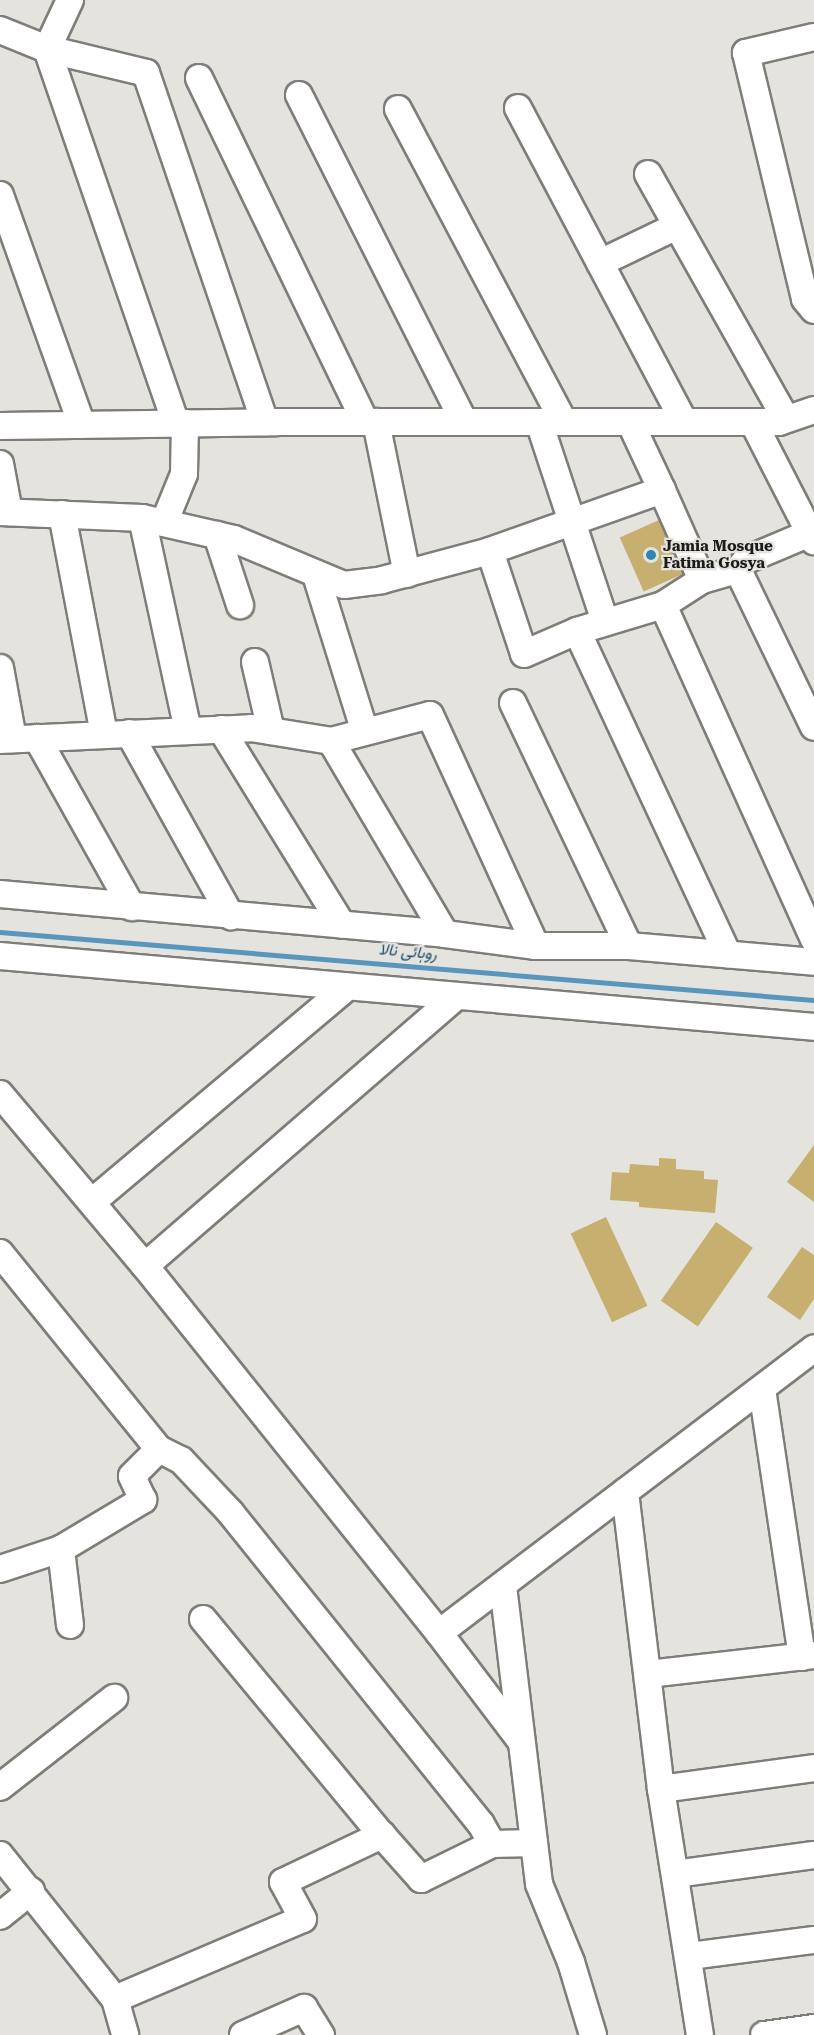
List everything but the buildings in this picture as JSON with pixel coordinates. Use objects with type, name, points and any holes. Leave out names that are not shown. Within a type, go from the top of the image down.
[{"type":"street","points":[[70,0],[48,49],[180,423],[184,474],[153,520],[188,731]]},
{"type":"street","points":[[0,30],[48,49],[146,73],[265,422]]},
{"type":"street","points":[[814,37],[746,53],[805,299],[814,310]]},
{"type":"street","points":[[199,78],[370,422],[407,574]]},
{"type":"street","points":[[299,95],[464,422]]},
{"type":"street","points":[[518,108],[684,422]]},
{"type":"street","points":[[398,109],[564,422]]},
{"type":"street","points":[[648,174],[786,419]]},
{"type":"street","points":[[0,195],[82,425]]},
{"type":"street","points":[[600,263],[677,225]]},
{"type":"street","points":[[0,426],[265,422],[753,422],[786,419],[814,410]]},
{"type":"street","points":[[539,422],[605,622]]},
{"type":"street","points":[[630,422],[702,580]]},
{"type":"street","points":[[490,551],[524,654],[577,631],[663,605],[702,580],[738,570],[746,560],[812,537],[753,422]]},
{"type":"street","points":[[0,465],[5,512],[153,520],[217,535],[344,585],[407,574],[490,551],[662,490]]},
{"type":"street","points":[[62,514],[104,734]]},
{"type":"street","points":[[217,535],[240,605]]},
{"type":"street","points":[[738,570],[814,727]]},
{"type":"street","points":[[316,575],[365,732]]},
{"type":"street","points":[[663,605],[814,939]]},
{"type":"street","points":[[577,631],[728,955]]},
{"type":"street","points":[[255,662],[271,731]]},
{"type":"street","points":[[0,668],[17,739],[132,907]]},
{"type":"street","points":[[513,703],[629,946]]},
{"type":"street","points":[[17,739],[221,729],[271,731],[332,741],[430,715],[536,946]]},
{"type":"street","points":[[221,729],[342,925]]},
{"type":"street","points":[[129,733],[231,915]]},
{"type":"street","points":[[332,741],[445,934]]},
{"type":"street","points":[[0,894],[445,934],[536,946],[629,946],[814,962]]},
{"type":"street","points":[[0,956],[814,1027]]},
{"type":"street","points":[[92,1202],[347,987]]},
{"type":"street","points":[[145,1266],[456,997]]},
{"type":"street","points":[[0,1094],[145,1266],[439,1633],[522,1743]]},
{"type":"street","points":[[0,1253],[159,1449],[181,1460],[230,1512],[481,1824],[492,1844]]},
{"type":"street","points":[[439,1633],[814,1348]]},
{"type":"street","points":[[648,1674],[808,1656],[762,1389]]},
{"type":"street","points":[[0,1569],[60,1549],[143,1500],[132,1476],[159,1449]]},
{"type":"street","points":[[625,1492],[661,1789],[690,1956],[700,2035]]},
{"type":"street","points":[[60,1549],[70,1625]]},
{"type":"street","points":[[503,1586],[539,1884],[571,1962],[593,2035]]},
{"type":"street","points":[[202,1618],[421,1879],[492,1844],[534,1844]]},
{"type":"street","points":[[0,1787],[114,1698]]},
{"type":"street","points":[[661,1789],[814,1768]]},
{"type":"street","points":[[115,1999],[303,1919],[283,1882],[382,1835]]},
{"type":"street","points":[[0,1855],[115,1999],[125,2035]]},
{"type":"street","points":[[675,1874],[814,1855]]},
{"type":"street","points":[[0,1916],[31,1891]]},
{"type":"street","points":[[690,1956],[814,1940]]},
{"type":"street","points":[[259,2032],[304,2008],[321,2035]]},
{"type":"street","points":[[764,2035],[814,2028]]},
{"type":"waterway","name":"روہائی نالا","points":[[0,932],[814,1000]]},
{"type":"place","name":"Jamia Mosque Fatima Gosya","points":[[651,555]]}]
